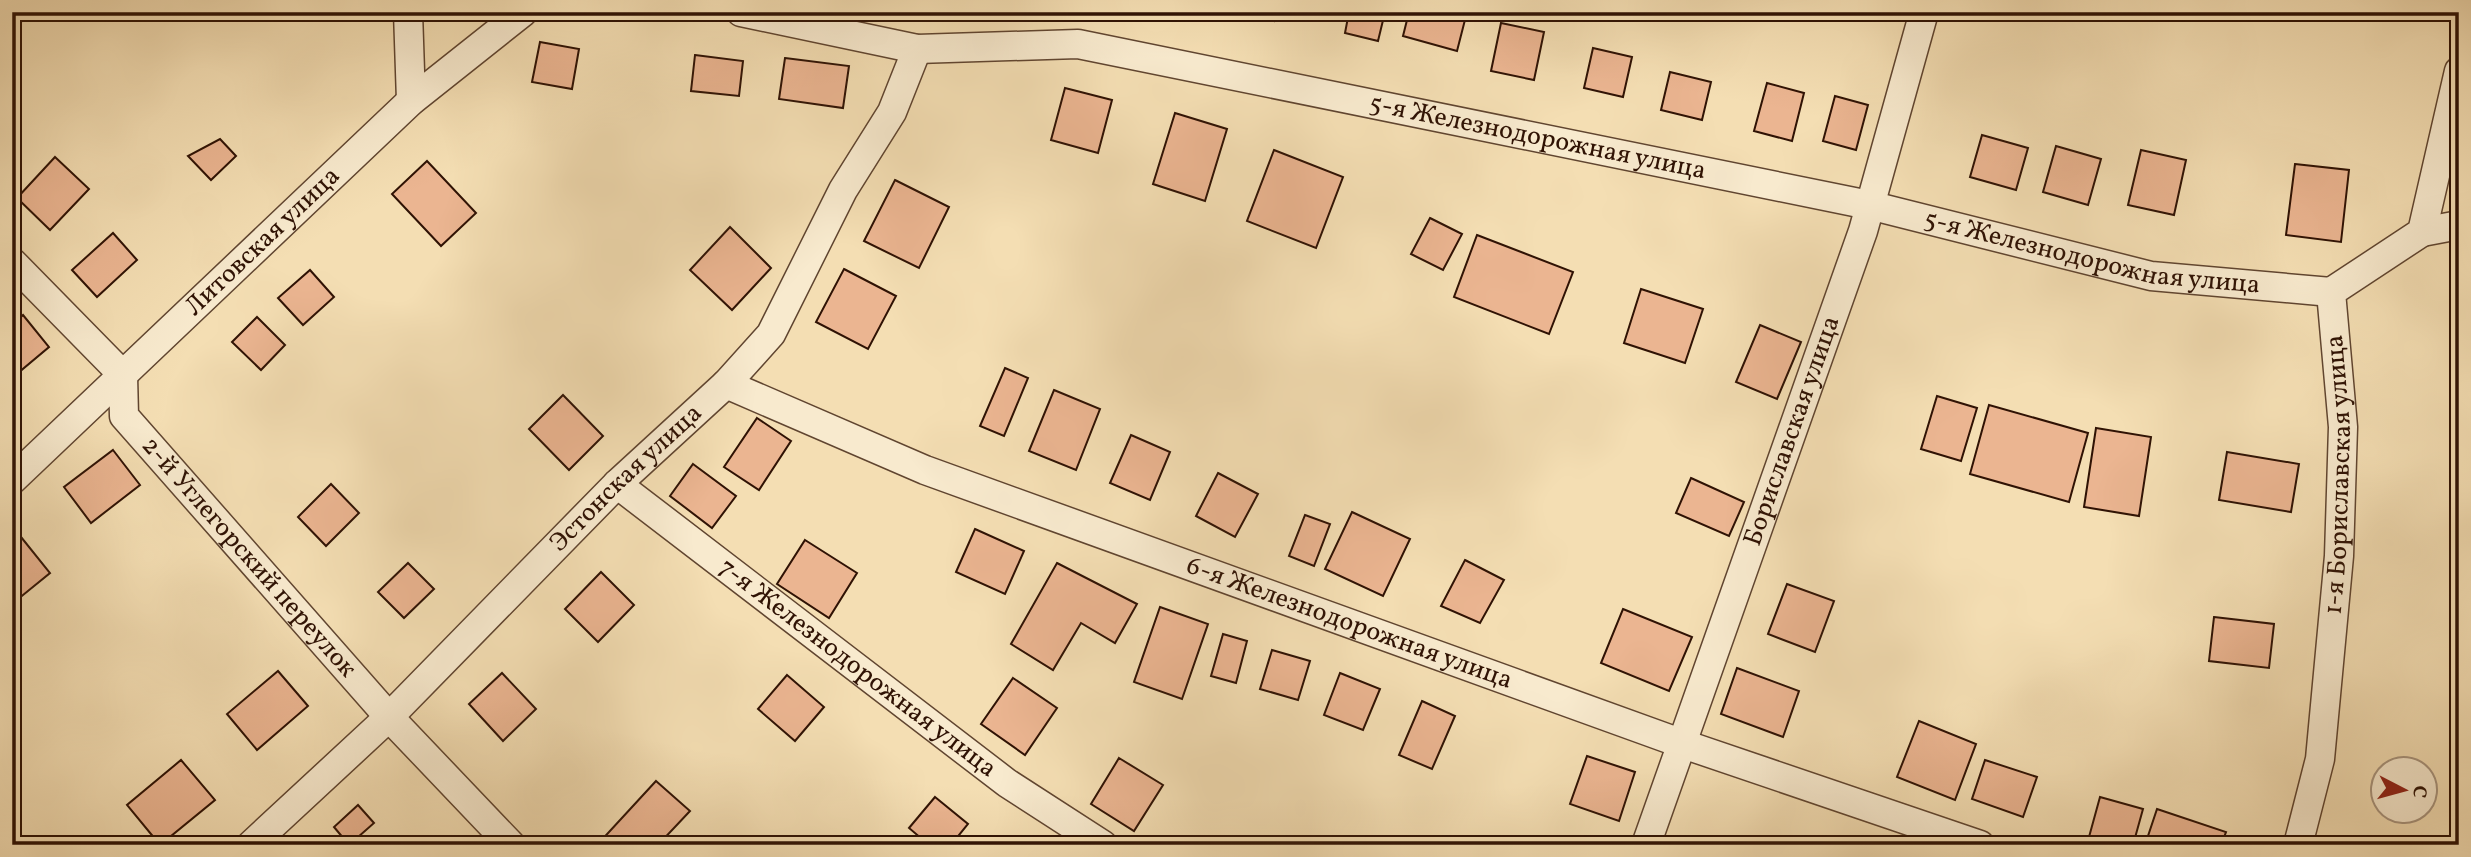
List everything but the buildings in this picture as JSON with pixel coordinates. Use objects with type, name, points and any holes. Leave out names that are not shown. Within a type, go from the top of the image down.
[{"type":"street","points":[[408,12],[411,101]]},
{"type":"street","name":"Литовская улица","points":[[12,480],[411,101],[523,12]]},
{"type":"street","name":"5-я Железнодорожная улица","points":[[741,12],[917,48],[1078,44],[1869,205],[2151,276],[2331,292]]},
{"type":"street","name":"Бориславская улица","points":[[1646,845],[1684,744],[1869,205],[1924,12]]},
{"type":"street","name":"Эстонская улица","points":[[251,845],[389,717],[617,484],[726,384],[771,334],[843,190],[892,112],[917,48]]},
{"type":"street","points":[[2422,232],[2459,71]]},
{"type":"street","points":[[2331,292],[2422,232],[2459,225]]},
{"type":"street","points":[[12,262],[123,375]]},
{"type":"street","name":"1-я Бориславская улица","points":[[2298,845],[2320,759],[2339,556],[2343,427],[2331,292]]},
{"type":"street","name":"2-й Углегорский переулок","points":[[123,375],[124,416],[389,717],[511,845]]},
{"type":"street","name":"6-я Железнодорожная улица","points":[[726,384],[925,470],[1684,744],[1980,845]]},
{"type":"street","name":"7-я Железнодорожная улица","points":[[617,484],[1007,783],[1103,845]]}]
